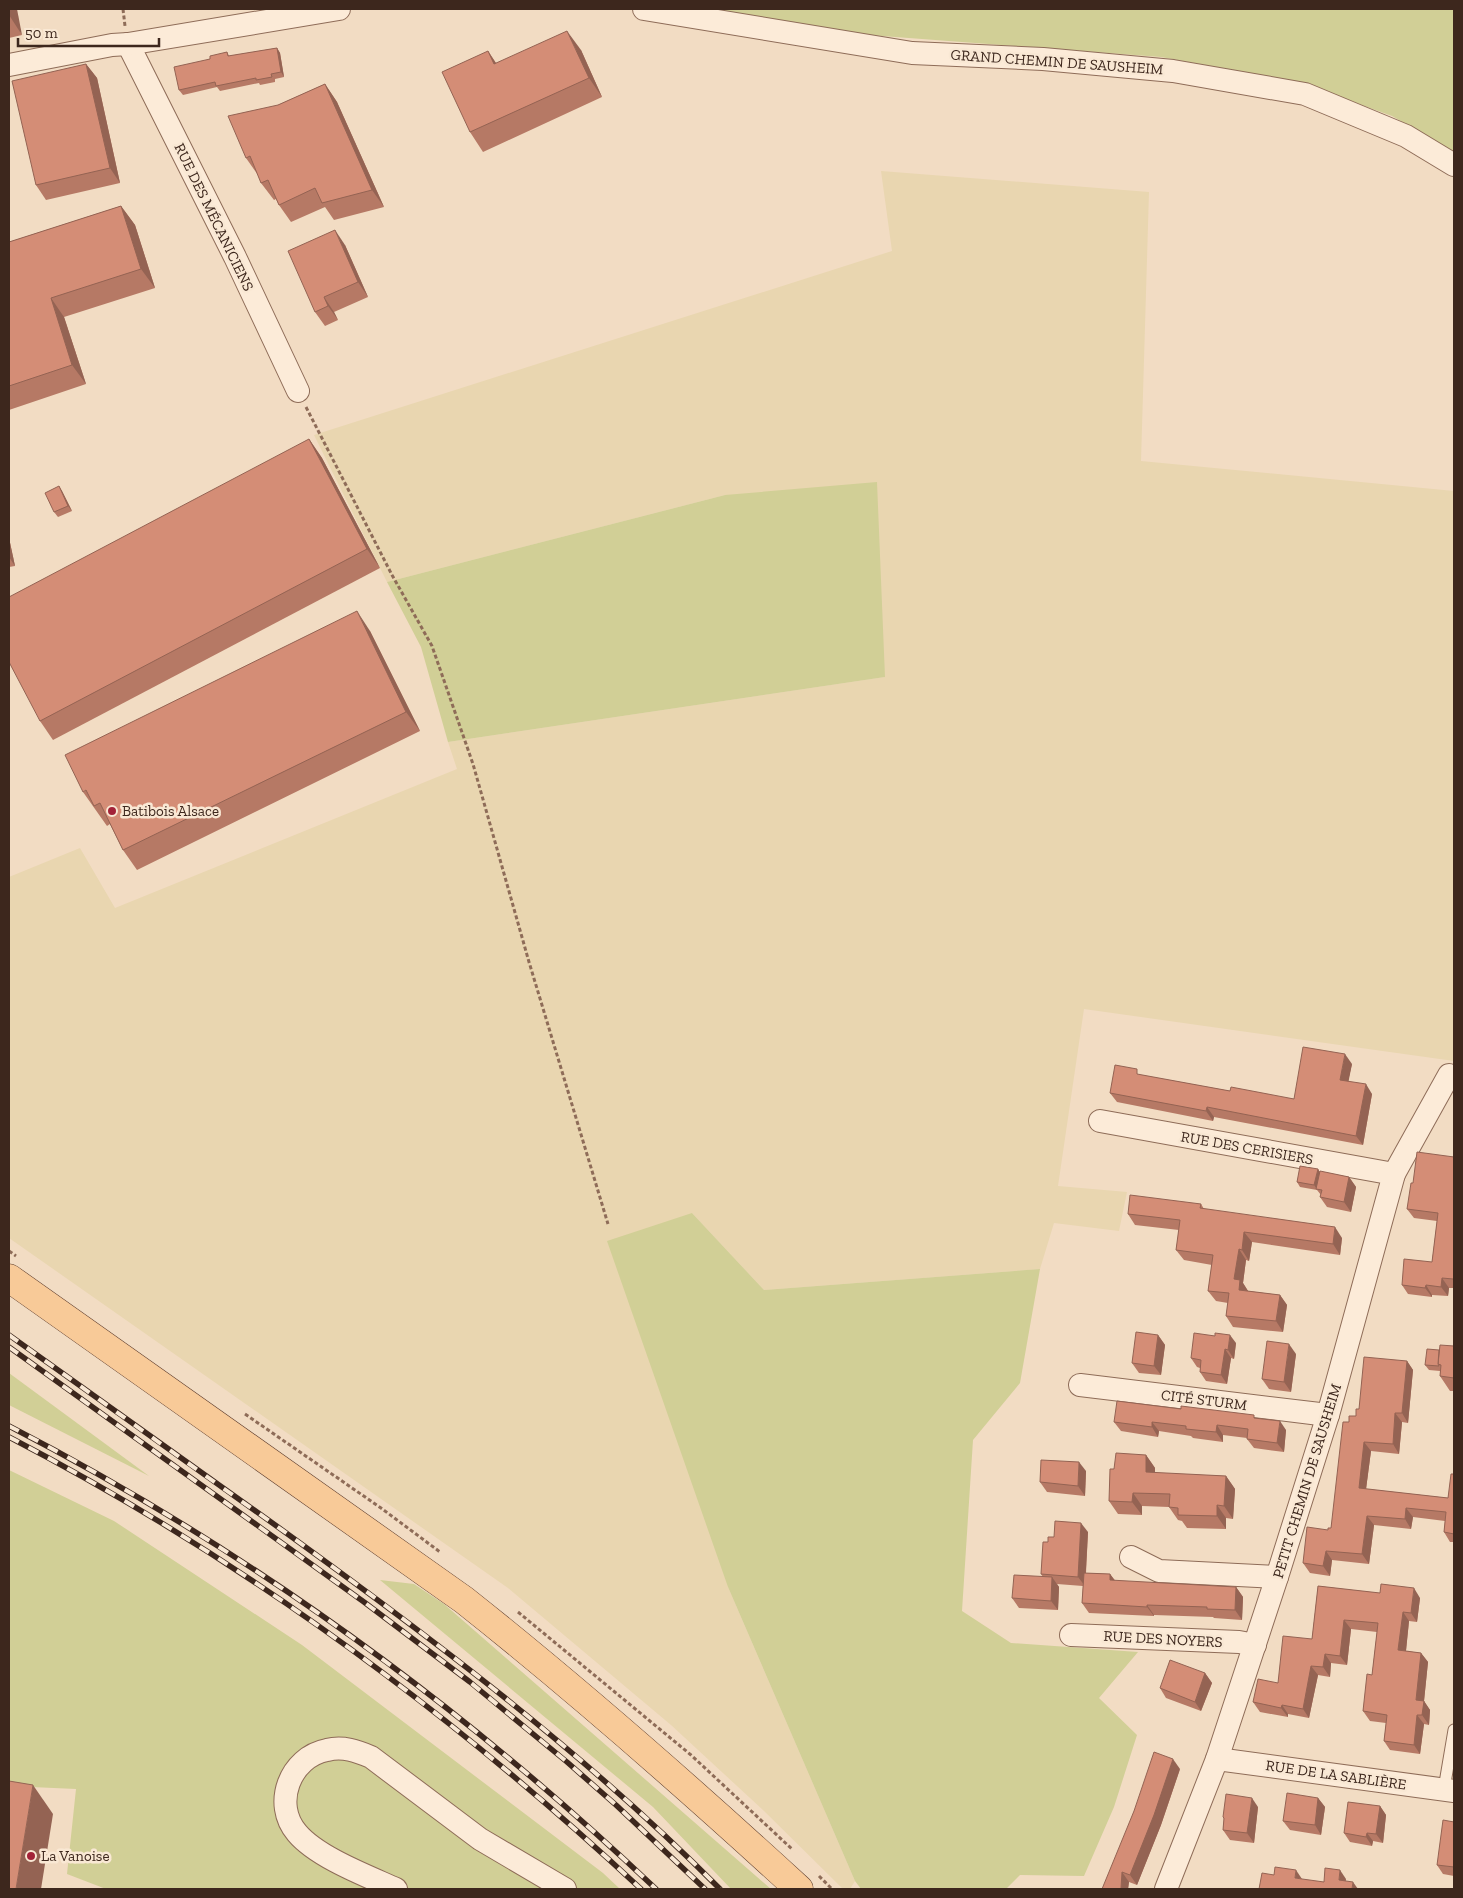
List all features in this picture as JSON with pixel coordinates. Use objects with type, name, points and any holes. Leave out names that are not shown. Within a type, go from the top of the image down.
[{"type":"main road","points":[[9,1278],[424,1571],[528,1650],[627,1735],[799,1889]]},
{"type":"street","points":[[9,65],[112,45],[128,44],[339,9]]},
{"type":"street","name":"GRAND CHEMIN DE SAUSHEIM","points":[[644,9],[912,52],[1044,59],[1173,71],[1305,94],[1406,136],[1454,166]]},
{"type":"street","name":"RUE DES MÉCANICIENS","points":[[128,44],[235,256],[298,391]]},
{"type":"street","name":"PETIT CHEMIN DE SAUSHEIM","points":[[1166,1889],[1217,1759],[1277,1577],[1328,1415],[1394,1174],[1449,1075]]},
{"type":"street","name":"RUE DES CERISIERS","points":[[1100,1122],[1394,1174]]},
{"type":"street","name":"CITÉ STURM","points":[[1080,1385],[1328,1415]]},
{"type":"street","points":[[1131,1557],[1159,1571],[1277,1577]]},
{"type":"street","name":"RUE DES NOYERS","points":[[1072,1635],[1239,1642],[1255,1645]]},
{"type":"street","points":[[396,1889],[330,1858],[296,1832],[287,1815],[285,1796],[292,1773],[304,1760],[315,1753],[337,1748],[351,1749],[371,1757],[493,1848],[564,1889]]},
{"type":"street","name":"RUE DE LA SABLIÈRE","points":[[1217,1759],[1449,1790]]},
{"type":"lane","points":[[1449,1790],[1454,1730]]},
{"type":"path","points":[[298,391],[392,575],[432,646],[473,764],[529,962],[608,1224]]},
{"type":"shaded area","points":[[697,9],[1454,9],[1454,152],[1392,116],[1295,81],[1161,57],[869,35]]},
{"type":"shaded area","points":[[881,171],[1149,192],[1141,461],[1454,491],[1454,1061],[1084,1009],[1058,1186],[1127,1192],[1119,1231],[1054,1223],[1040,1269],[764,1290],[692,1213],[728,1587],[855,1881],[850,1889],[843,1889],[763,1810],[671,1725],[508,1588],[9,1238],[9,877],[80,848],[115,908],[457,769],[448,742],[885,677],[725,495],[387,582],[314,435],[892,251]]},
{"type":"shaded area","points":[[877,482],[885,677],[448,742],[421,647],[387,582],[725,495]]},
{"type":"shaded area","points":[[692,1213],[764,1290],[1040,1269],[1020,1383],[973,1440],[962,1611],[1011,1643],[1138,1652],[1099,1698],[1137,1735],[1114,1807],[1084,1876],[1020,1875],[1006,1889],[861,1889],[855,1881],[728,1587],[607,1241]]},
{"type":"shaded area","points":[[9,1373],[149,1476],[9,1405]]},
{"type":"shaded area","points":[[9,1470],[114,1521],[302,1645],[603,1873],[620,1889],[106,1889],[67,1874],[76,1789],[9,1786]]},
{"type":"shaded area","points":[[380,1580],[414,1584],[444,1604],[771,1889],[731,1889],[653,1807]]},
{"type":"building","points":[[567,31],[589,78],[470,132],[442,72],[488,51],[494,64]]},
{"type":"building","points":[[277,48],[281,72],[271,74],[272,77],[256,80],[256,78],[216,86],[215,82],[179,90],[174,67],[210,59],[210,56],[227,52],[228,56]]},
{"type":"building","points":[[86,64],[110,168],[36,185],[12,81]]},
{"type":"building","points":[[325,84],[372,190],[322,203],[315,188],[279,205],[268,180],[261,183],[250,156],[246,158],[228,116],[278,105]]},
{"type":"building","points":[[121,206],[141,269],[51,298],[72,365],[9,386],[9,242]]},
{"type":"building","points":[[335,230],[358,282],[324,297],[328,306],[315,312],[288,251]]},
{"type":"building","points":[[309,439],[367,549],[40,721],[9,662],[9,597]]},
{"type":"building","points":[[59,486],[68,506],[54,512],[45,493]]},
{"type":"building","points":[[357,611],[406,712],[123,850],[100,803],[94,806],[86,790],[83,792],[65,755]]},
{"type":"building","points":[[1303,1047],[1345,1054],[1340,1080],[1366,1084],[1356,1136],[1207,1107],[1206,1111],[1110,1093],[1115,1065],[1137,1069],[1137,1074],[1230,1091],[1231,1087],[1294,1099]]},
{"type":"building","points":[[1417,1152],[1454,1157],[1454,1278],[1442,1278],[1441,1287],[1426,1285],[1425,1288],[1402,1285],[1404,1259],[1432,1262],[1438,1213],[1407,1209]]},
{"type":"building","points":[[1300,1166],[1318,1169],[1314,1185],[1297,1182]]},
{"type":"building","points":[[1320,1171],[1349,1177],[1344,1202],[1320,1197],[1322,1190],[1316,1189]]},
{"type":"building","points":[[1130,1195],[1201,1204],[1200,1208],[1335,1227],[1333,1244],[1244,1232],[1242,1250],[1239,1249],[1234,1279],[1240,1280],[1239,1290],[1280,1295],[1276,1321],[1226,1316],[1229,1293],[1208,1291],[1213,1255],[1176,1250],[1180,1220],[1128,1214]]},
{"type":"building","points":[[1136,1332],[1158,1335],[1154,1366],[1132,1363]]},
{"type":"building","points":[[1194,1333],[1215,1336],[1215,1333],[1230,1335],[1228,1350],[1225,1349],[1221,1375],[1200,1372],[1201,1360],[1191,1358]]},
{"type":"building","points":[[1267,1341],[1289,1344],[1284,1382],[1262,1379]]},
{"type":"building","points":[[1440,1345],[1454,1346],[1454,1378],[1440,1376],[1441,1365],[1438,1364]]},
{"type":"building","points":[[1427,1349],[1439,1350],[1439,1366],[1425,1365]]},
{"type":"building","points":[[1364,1357],[1407,1361],[1402,1413],[1395,1413],[1393,1444],[1364,1442],[1359,1488],[1448,1498],[1451,1474],[1454,1474],[1454,1534],[1444,1532],[1446,1512],[1406,1508],[1405,1519],[1367,1516],[1362,1554],[1326,1551],[1323,1566],[1303,1563],[1307,1527],[1328,1530],[1328,1528],[1331,1528],[1343,1422],[1349,1422],[1349,1416],[1356,1416],[1356,1409],[1359,1409]]},
{"type":"building","points":[[1117,1401],[1181,1409],[1181,1406],[1254,1415],[1254,1418],[1280,1421],[1277,1443],[1247,1439],[1248,1429],[1217,1425],[1216,1432],[1186,1429],[1186,1426],[1152,1422],[1152,1427],[1114,1422]]},
{"type":"building","points":[[1116,1453],[1146,1455],[1146,1472],[1226,1476],[1224,1506],[1217,1505],[1217,1516],[1178,1515],[1178,1508],[1169,1507],[1170,1494],[1133,1493],[1132,1502],[1109,1501],[1110,1469],[1114,1469]]},
{"type":"building","points":[[1041,1460],[1079,1462],[1078,1486],[1040,1482]]},
{"type":"building","points":[[1055,1521],[1081,1523],[1078,1577],[1041,1574],[1043,1542],[1048,1542],[1048,1537],[1054,1537]]},
{"type":"building","points":[[1084,1573],[1110,1574],[1110,1580],[1236,1587],[1235,1610],[1207,1609],[1207,1607],[1147,1605],[1147,1607],[1082,1603]]},
{"type":"building","points":[[1014,1575],[1052,1577],[1051,1601],[1012,1598]]},
{"type":"building","points":[[1381,1584],[1414,1588],[1411,1613],[1403,1612],[1398,1650],[1421,1653],[1416,1700],[1424,1701],[1422,1715],[1417,1715],[1414,1745],[1384,1741],[1387,1715],[1363,1711],[1367,1674],[1372,1675],[1378,1623],[1344,1620],[1340,1656],[1325,1654],[1323,1667],[1311,1666],[1303,1709],[1282,1705],[1281,1708],[1253,1702],[1258,1679],[1278,1683],[1283,1636],[1312,1639],[1318,1586],[1380,1593]]},
{"type":"building","points":[[1170,1660],[1205,1673],[1195,1702],[1160,1688]]},
{"type":"building","points":[[1154,1752],[1173,1759],[1154,1815],[1130,1875],[1122,1872],[1121,1889],[1102,1889],[1134,1811]]},
{"type":"building","points":[[9,1781],[33,1785],[16,1889],[9,1889]]},
{"type":"building","points":[[1287,1793],[1318,1798],[1315,1825],[1283,1821]]},
{"type":"building","points":[[1226,1794],[1252,1798],[1247,1833],[1223,1830]]},
{"type":"building","points":[[1348,1802],[1380,1806],[1376,1834],[1367,1833],[1366,1837],[1344,1833]]},
{"type":"building","points":[[1443,1820],[1454,1822],[1454,1867],[1437,1865]]},
{"type":"building","points":[[1275,1867],[1296,1870],[1295,1878],[1324,1882],[1325,1868],[1340,1870],[1339,1880],[1353,1882],[1352,1889],[1259,1889],[1262,1873],[1274,1875]]},
{"type":"railway","points":[[9,1335],[389,1608],[503,1696],[614,1789],[720,1889]]},
{"type":"railway","points":[[9,1347],[364,1602],[470,1682],[616,1805],[705,1889]]},
{"type":"railway","points":[[9,1426],[97,1473],[183,1524],[267,1578],[349,1635],[429,1694],[507,1757],[656,1889]]},
{"type":"railway","points":[[9,1437],[95,1484],[178,1533],[260,1586],[340,1642],[495,1761],[641,1889]]},
{"type":"place","name":"Batibois Alsace","points":[[112,811]]},
{"type":"place","name":"La Vanoise","points":[[31,1856]]}]
